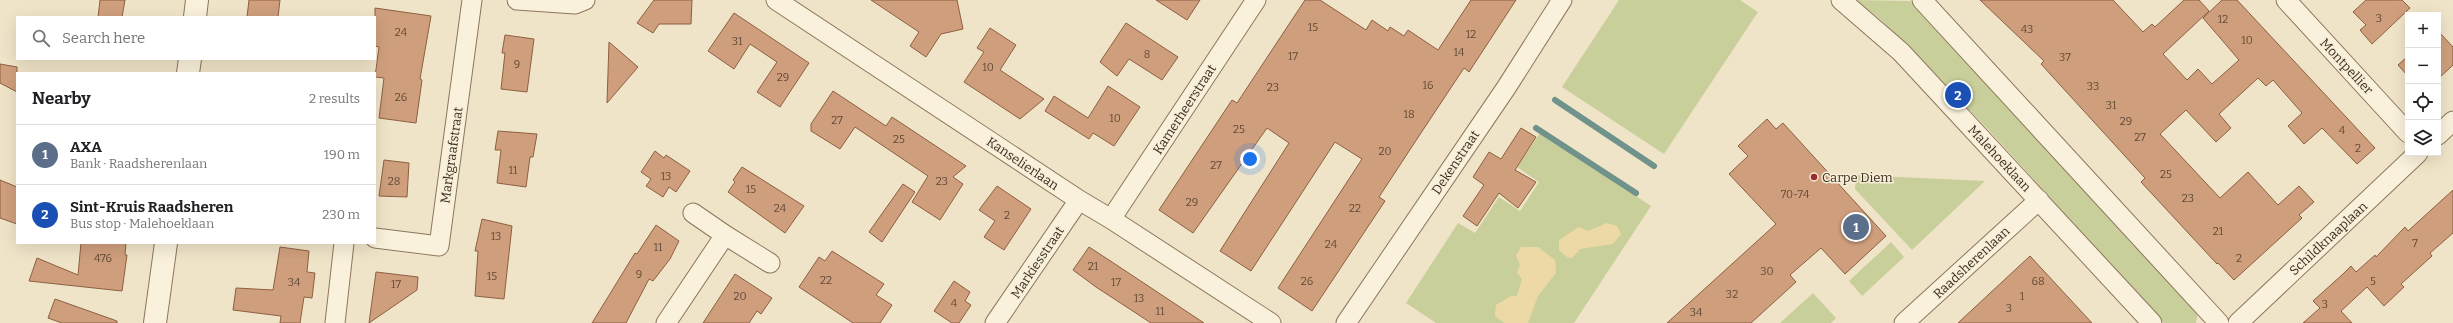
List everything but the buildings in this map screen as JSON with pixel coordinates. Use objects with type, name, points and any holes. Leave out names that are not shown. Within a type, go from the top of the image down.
[{"type":"street","points":[[195,16],[197,0]]},
{"type":"street","name":"Markgraafstraat","points":[[376,238],[439,246],[472,0]]},
{"type":"street","points":[[517,0],[575,4],[586,0]]},
{"type":"street","name":"Kanselierlaan","points":[[776,0],[1079,200],[1111,219],[1271,323]]},
{"type":"street","name":"Kamerheerstraat","points":[[1111,219],[1256,0]]},
{"type":"street","name":"Dekenstraat","points":[[1346,323],[1506,88],[1562,0]]},
{"type":"street","name":"Malehoeklaan","points":[[1841,0],[1901,52],[2152,323]]},
{"type":"street","points":[[1922,0],[2219,323]]},
{"type":"street","name":"Montpellier","points":[[2286,0],[2405,130]]},
{"type":"street","points":[[188,72],[190,60]]},
{"type":"street","points":[[2441,132],[2453,121]]},
{"type":"street","name":"Schildknaaplaan","points":[[2238,323],[2415,156]]},
{"type":"street","name":"Markiesstraat","points":[[995,323],[1079,200]]},
{"type":"street","name":"Raadsherenlaan","points":[[1904,323],[2038,200]]},
{"type":"street","points":[[693,213],[770,263]]},
{"type":"street","points":[[666,323],[725,235]]},
{"type":"street","points":[[155,323],[166,244]]},
{"type":"street","points":[[336,323],[344,244]]},
{"type":"green space","points":[[1619,0],[1740,0],[1758,12],[1664,154],[1562,87]]},
{"type":"green space","points":[[1856,0],[1910,1],[1963,53],[2198,312],[2196,323],[2164,323],[1986,127],[1881,20]]},
{"type":"green space","points":[[1540,133],[1651,206],[1574,323],[1436,323],[1406,303],[1458,223],[1475,233],[1499,197],[1520,211],[1539,182],[1517,167]]},
{"type":"green space","points":[[1856,175],[1985,181],[1912,250],[1855,189]]},
{"type":"green space","points":[[1891,242],[1904,257],[1862,296],[1849,281]]},
{"type":"green space","points":[[1813,293],[1836,318],[1831,323],[1780,323]]},
{"type":"sand","points":[[1607,223],[1617,226],[1621,234],[1613,244],[1580,249],[1572,258],[1567,257],[1559,250],[1559,240],[1579,227],[1588,231]]},
{"type":"sand","points":[[1521,247],[1538,247],[1555,260],[1556,273],[1538,296],[1528,323],[1504,323],[1495,316],[1496,305],[1511,296],[1517,296],[1522,279],[1517,273],[1520,265],[1516,256]]},
{"type":"waterway","points":[[1555,100],[1654,166]]},
{"type":"waterway","points":[[1536,128],[1636,193]]},
{"type":"place","name":"Sint-Kruis Raadsheren","points":[[1958,95]]},
{"type":"place","name":"Carpe Diem","points":[[1814,177]]},
{"type":"place","name":"AXA","points":[[1856,227]]}]
